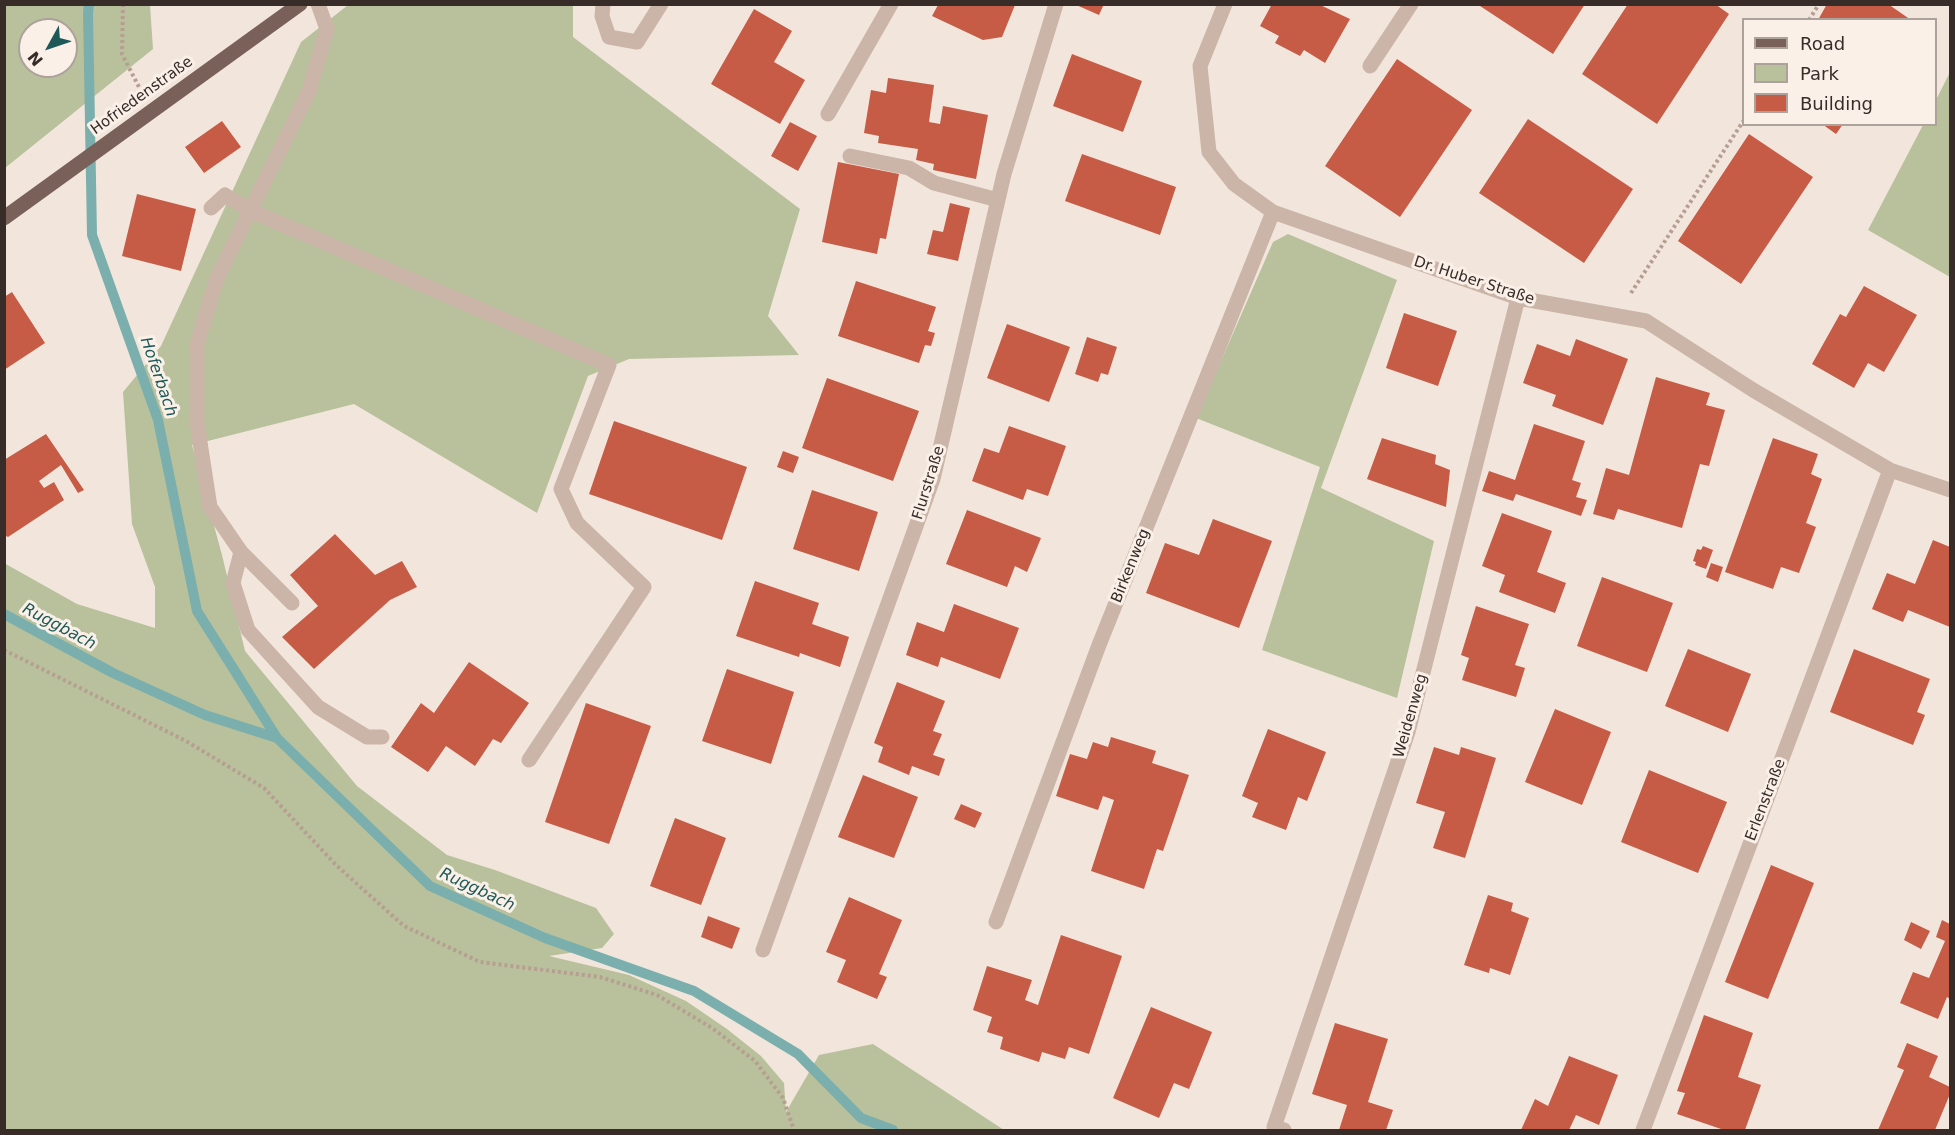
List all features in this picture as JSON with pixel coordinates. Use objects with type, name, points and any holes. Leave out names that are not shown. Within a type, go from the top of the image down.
[{"type":"main road","name":"Hofriedenstraße","points":[[4,218],[300,4]]},
{"type":"street","points":[[292,603],[241,552],[210,507],[196,423],[197,345],[218,278],[249,210],[309,92],[327,29],[318,4]]},
{"type":"street","points":[[603,4],[602,16],[609,37],[636,42],[661,4]]},
{"type":"street","points":[[828,114],[891,4]]},
{"type":"street","name":"Flurstraße","points":[[763,950],[933,479],[1007,163],[1056,4]]},
{"type":"street","name":"Dr. Huber Straße","points":[[1225,4],[1200,66],[1209,152],[1234,184],[1272,213],[1518,298],[1646,321],[1753,390],[1890,470],[1950,490]]},
{"type":"street","points":[[1370,66],[1411,4]]},
{"type":"street","points":[[850,156],[909,168],[934,183],[998,200]]},
{"type":"street","points":[[211,208],[225,195],[249,210],[609,365],[561,489],[577,523],[644,586],[529,760]]},
{"type":"street","name":"Birkenweg","points":[[996,922],[1099,645],[1272,213]]},
{"type":"street","name":"Weidenweg","points":[[1279,1129],[1408,732],[1518,298]]},
{"type":"street","name":"Erlenstraße","points":[[1642,1131],[1890,470]]},
{"type":"street","points":[[241,552],[233,583],[248,630],[318,707],[368,737],[381,737]]},
{"type":"path","points":[[123,4],[122,54],[151,112]]},
{"type":"path","points":[[1810,18],[1819,4]]},
{"type":"path","points":[[1621,316],[1627,298],[1742,122]]},
{"type":"path","points":[[4,650],[186,741],[264,789],[336,865],[404,926],[480,963],[600,977],[657,995],[712,1028],[755,1061],[783,1098],[795,1131]]},
{"type":"green space","points":[[5,4],[150,5],[153,49],[5,168]]},
{"type":"green space","points":[[348,5],[573,5],[573,37],[800,209],[768,316],[799,355],[629,359],[588,376],[537,513],[354,404],[192,445],[245,651],[357,786],[447,855],[495,870],[596,908],[614,934],[602,948],[549,956],[629,975],[686,1001],[761,1056],[784,1083],[786,1112],[819,1055],[873,1044],[1004,1130],[5,1130],[4,563],[77,604],[155,628],[155,587],[132,524],[123,392],[161,346],[301,42]]},
{"type":"green space","points":[[1950,72],[1950,277],[1868,230],[1922,126],[1937,126],[1937,98]]},
{"type":"green space","points":[[1288,234],[1397,280],[1321,488],[1434,541],[1397,698],[1262,650],[1320,467],[1196,418],[1273,242]]},
{"type":"building","points":[[1074,4],[1104,4],[1099,15]]},
{"type":"building","points":[[1272,4],[1318,4],[1350,19],[1325,63],[1304,50],[1300,56],[1275,43],[1279,36],[1260,26]]},
{"type":"building","points":[[1477,4],[1585,4],[1553,54]]},
{"type":"building","points":[[1628,4],[1715,4],[1729,14],[1657,124],[1582,74]]},
{"type":"building","points":[[1827,4],[1888,4],[1908,18],[1819,18]]},
{"type":"building","points":[[938,5],[1015,5],[1002,37],[983,40],[932,16]]},
{"type":"building","points":[[754,9],[792,31],[774,62],[805,80],[780,124],[711,84]]},
{"type":"building","points":[[1072,54],[1142,81],[1123,132],[1053,106]]},
{"type":"building","points":[[1397,59],[1472,110],[1400,217],[1325,166]]},
{"type":"building","points":[[888,78],[934,85],[929,122],[940,124],[943,106],[988,115],[976,179],[933,170],[934,164],[916,160],[918,149],[878,143],[879,136],[864,133],[871,90],[886,93]]},
{"type":"building","points":[[1528,119],[1633,189],[1584,263],[1479,193]]},
{"type":"building","points":[[222,121],[241,147],[204,173],[185,147]]},
{"type":"building","points":[[790,122],[817,136],[798,171],[771,156]]},
{"type":"building","points":[[1825,126],[1842,126],[1836,134]]},
{"type":"building","points":[[1749,134],[1813,177],[1741,284],[1678,241]]},
{"type":"building","points":[[1082,154],[1176,187],[1160,235],[1065,201]]},
{"type":"building","points":[[838,162],[899,174],[886,239],[880,238],[877,254],[822,242]]},
{"type":"building","points":[[137,194],[196,209],[181,271],[122,256]]},
{"type":"building","points":[[950,203],[970,208],[958,261],[927,254],[933,230],[943,232]]},
{"type":"building","points":[[856,281],[936,307],[928,331],[935,333],[931,346],[925,345],[919,363],[838,336]]},
{"type":"building","points":[[1864,286],[1917,315],[1884,372],[1868,363],[1854,388],[1812,364],[1840,314],[1846,317]]},
{"type":"building","points":[[12,292],[45,343],[4,370],[4,297]]},
{"type":"building","points":[[1404,313],[1457,331],[1438,386],[1386,368]]},
{"type":"building","points":[[1007,324],[1070,347],[1049,402],[987,378]]},
{"type":"building","points":[[1087,337],[1117,347],[1108,375],[1101,373],[1098,382],[1075,374]]},
{"type":"building","points":[[1576,339],[1628,359],[1603,425],[1552,406],[1556,395],[1523,383],[1537,344],[1570,356]]},
{"type":"building","points":[[1656,377],[1710,393],[1706,405],[1725,410],[1709,466],[1700,464],[1682,528],[1618,509],[1614,520],[1593,514],[1606,468],[1629,475]]},
{"type":"building","points":[[827,378],[919,411],[893,481],[802,448]]},
{"type":"building","points":[[614,421],[747,467],[722,540],[589,494]]},
{"type":"building","points":[[1534,424],[1585,441],[1572,480],[1581,483],[1576,497],[1587,500],[1581,516],[1516,494],[1513,501],[1482,491],[1489,471],[1515,480]]},
{"type":"building","points":[[1009,426],[1066,446],[1048,496],[1027,489],[1023,500],[972,481],[984,448],[999,453]]},
{"type":"building","points":[[46,434],[84,490],[78,493],[61,465],[39,481],[44,488],[54,482],[64,500],[8,537],[4,535],[4,460]]},
{"type":"building","points":[[1382,438],[1436,455],[1435,464],[1450,470],[1446,507],[1367,479]]},
{"type":"building","points":[[1773,438],[1818,454],[1811,474],[1822,479],[1806,523],[1816,527],[1799,573],[1781,567],[1773,589],[1725,572]]},
{"type":"building","points":[[783,451],[799,457],[793,473],[777,467]]},
{"type":"building","points":[[812,490],[878,512],[859,571],[793,549]]},
{"type":"building","points":[[967,510],[1041,538],[1027,572],[1015,566],[1007,587],[946,564]]},
{"type":"building","points":[[1502,513],[1552,531],[1537,572],[1566,583],[1555,613],[1499,592],[1505,575],[1482,566]]},
{"type":"building","points":[[1213,519],[1272,541],[1239,628],[1146,593],[1165,543],[1199,555]]},
{"type":"building","points":[[335,534],[375,575],[402,561],[417,587],[390,600],[314,669],[282,637],[318,606],[290,575]]},
{"type":"building","points":[[1933,540],[1950,547],[1950,627],[1908,610],[1903,622],[1872,609],[1887,573],[1915,584]]},
{"type":"building","points":[[1703,546],[1713,550],[1706,569],[1695,565],[1696,562],[1693,561],[1697,549],[1701,550]]},
{"type":"building","points":[[1711,563],[1723,567],[1718,582],[1706,577]]},
{"type":"building","points":[[1602,577],[1673,603],[1647,672],[1577,646]]},
{"type":"building","points":[[755,581],[819,603],[812,624],[849,637],[840,667],[800,653],[799,657],[736,636]]},
{"type":"building","points":[[954,604],[1019,628],[1000,679],[941,657],[938,667],[906,655],[917,622],[944,632]]},
{"type":"building","points":[[1476,606],[1529,624],[1515,665],[1525,668],[1516,697],[1462,680],[1469,658],[1461,655]]},
{"type":"building","points":[[1688,649],[1751,674],[1728,732],[1665,706]]},
{"type":"building","points":[[1854,649],[1930,679],[1917,712],[1925,715],[1913,745],[1830,712]]},
{"type":"building","points":[[469,662],[529,703],[501,743],[493,739],[475,766],[446,746],[428,772],[391,747],[421,703],[434,713]]},
{"type":"building","points":[[727,669],[794,692],[771,764],[702,741]]},
{"type":"building","points":[[897,682],[945,701],[933,731],[942,734],[933,755],[945,759],[939,776],[912,766],[909,775],[878,762],[883,747],[874,743]]},
{"type":"building","points":[[586,703],[651,726],[609,844],[545,822]]},
{"type":"building","points":[[1555,709],[1611,732],[1582,805],[1525,782]]},
{"type":"building","points":[[1268,729],[1326,752],[1307,801],[1298,797],[1286,830],[1252,817],[1258,803],[1242,796]]},
{"type":"building","points":[[1111,737],[1156,751],[1152,763],[1189,775],[1163,851],[1157,849],[1144,889],[1091,871],[1114,800],[1103,796],[1098,810],[1056,796],[1070,754],[1087,759],[1093,742],[1108,747]]},
{"type":"building","points":[[1434,747],[1459,755],[1461,747],[1496,758],[1465,858],[1433,848],[1445,812],[1416,803]]},
{"type":"building","points":[[1649,770],[1727,802],[1698,873],[1621,842]]},
{"type":"building","points":[[863,775],[918,797],[894,858],[838,837]]},
{"type":"building","points":[[961,804],[982,813],[975,828],[954,819]]},
{"type":"building","points":[[675,818],[726,838],[701,905],[650,886]]},
{"type":"building","points":[[1771,865],[1814,883],[1768,999],[1725,982]]},
{"type":"building","points":[[1488,895],[1513,903],[1511,911],[1529,918],[1510,975],[1490,968],[1489,973],[1464,965]]},
{"type":"building","points":[[849,897],[902,920],[879,974],[887,977],[877,999],[837,982],[846,960],[826,952]]},
{"type":"building","points":[[708,916],[740,928],[732,949],[701,937]]},
{"type":"building","points":[[1942,920],[1950,924],[1950,999],[1947,997],[1938,1019],[1900,1003],[1913,972],[1929,978],[1945,941],[1936,937]]},
{"type":"building","points":[[1911,922],[1930,931],[1921,949],[1904,940]]},
{"type":"building","points":[[1061,935],[1122,956],[1089,1054],[1069,1047],[1065,1059],[1042,1052],[1039,1062],[1000,1049],[1003,1037],[987,1032],[992,1017],[973,1010],[987,966],[1032,980],[1025,1000],[1038,1005]]},
{"type":"building","points":[[1151,1007],[1212,1032],[1189,1089],[1174,1083],[1159,1118],[1113,1098]]},
{"type":"building","points":[[1704,1015],[1753,1033],[1738,1077],[1761,1085],[1745,1130],[1724,1130],[1677,1114],[1685,1093],[1677,1091]]},
{"type":"building","points":[[1335,1023],[1388,1039],[1368,1102],[1393,1110],[1386,1130],[1339,1130],[1347,1105],[1312,1094]]},
{"type":"building","points":[[1907,1043],[1938,1056],[1929,1077],[1950,1087],[1950,1094],[1935,1130],[1878,1130],[1904,1070],[1897,1067]]},
{"type":"building","points":[[1569,1056],[1618,1075],[1599,1125],[1576,1115],[1569,1130],[1521,1130],[1535,1099],[1548,1106]]},
{"type":"waterway","name":"Hoferbach","points":[[89,4],[92,235],[158,420],[197,611],[277,738]]},
{"type":"waterway","name":"Ruggbach","points":[[4,614],[113,673],[205,715],[277,738],[430,886],[545,938],[694,991],[798,1054],[861,1118],[893,1130]]}]
